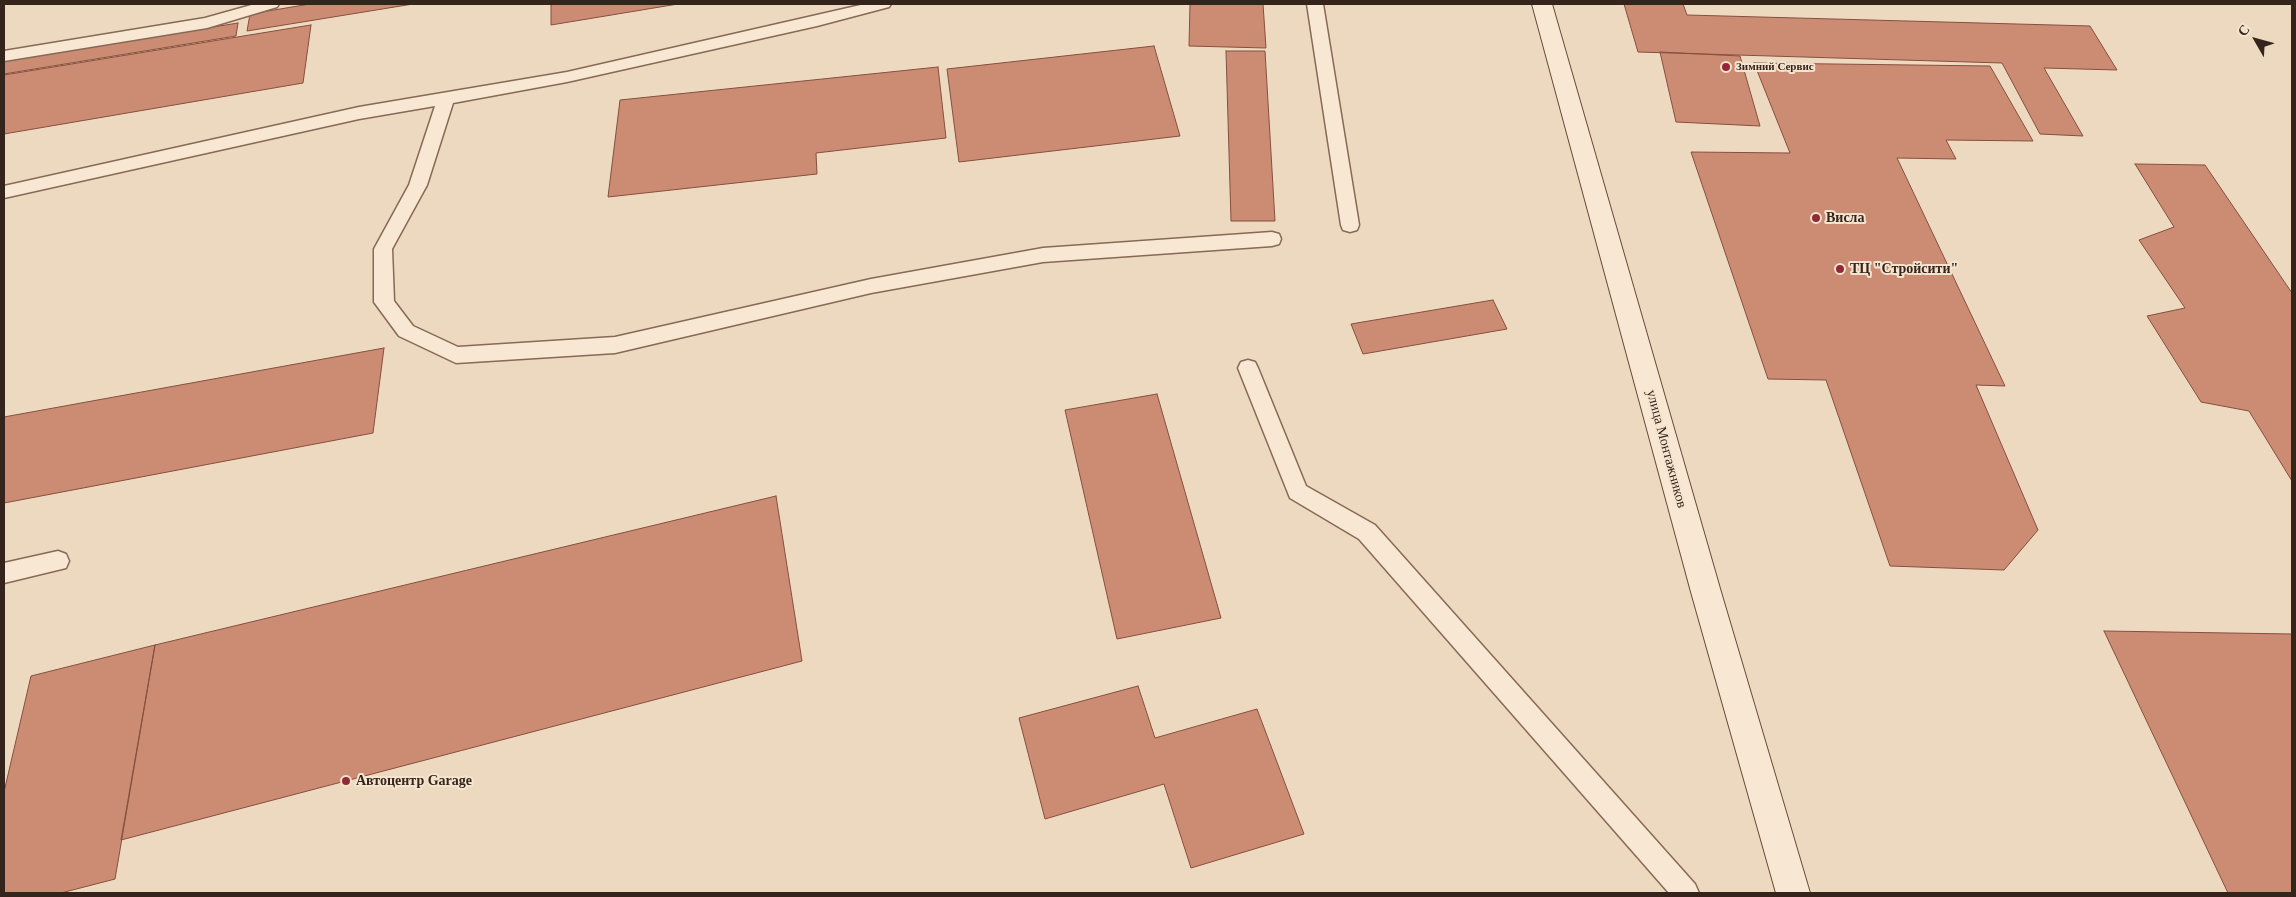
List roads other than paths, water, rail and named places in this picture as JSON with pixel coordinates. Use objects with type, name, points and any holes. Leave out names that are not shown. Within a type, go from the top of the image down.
[{"type":"main road","name":"улица Монтажников","points":[[1542,4],[1706,592],[1793,893]]},
{"type":"lane","points":[[4,56],[207,23],[271,4]]},
{"type":"lane","points":[[4,192],[359,113],[567,77],[817,21],[883,4]]},
{"type":"lane","points":[[1315,4],[1350,225]]},
{"type":"lane","points":[[446,99],[418,185],[383,249],[384,302],[406,331],[456,355],[615,345],[871,286],[1043,255],[1272,239]]},
{"type":"lane","points":[[1248,368],[1298,492],[1367,532],[1686,893]]},
{"type":"lane","points":[[4,573],[58,561]]},
{"type":"place","name":"Зимний Сервис","points":[[1726,67]]},
{"type":"place","name":"Висла","points":[[1816,218]]},
{"type":"place","name":"ТЦ \"Стройсити\"","points":[[1840,269]]},
{"type":"place","name":"Автоцентр Garage","points":[[346,781]]}]
